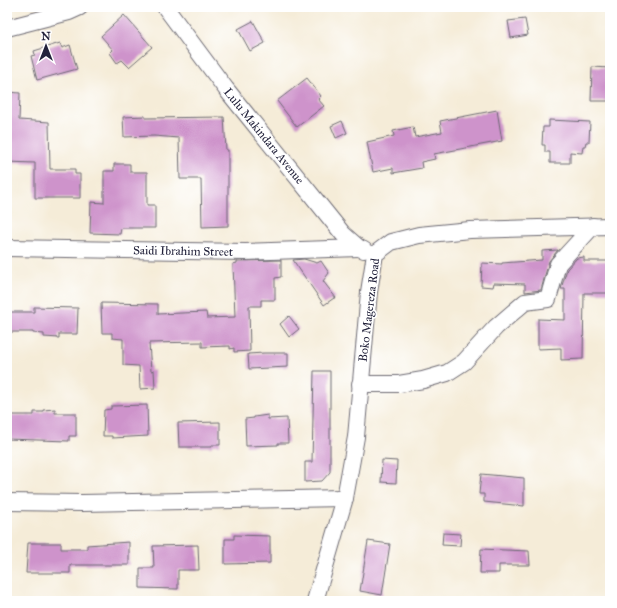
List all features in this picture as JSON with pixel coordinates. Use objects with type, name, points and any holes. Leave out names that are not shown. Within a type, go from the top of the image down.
[{"type":"street","points":[[7,28],[69,12],[80,7]]},
{"type":"street","name":"Lulu Makindara Avenue","points":[[165,7],[226,89],[343,234],[359,248],[375,254]]},
{"type":"street","points":[[360,384],[399,384],[423,380],[447,373],[464,362],[496,327],[525,302],[548,299],[558,264],[593,226]]},
{"type":"street","name":"Boko Magereza Road","points":[[315,601],[345,498],[356,437],[369,292],[375,254],[391,242],[419,235],[470,230],[610,226]]},
{"type":"street","name":"Saidi Ibrahim Street","points":[[7,248],[245,252],[359,248]]},
{"type":"street","points":[[7,502],[82,503],[345,498]]},
{"type":"building","points":[[124,15],[152,47],[129,67],[122,60],[117,63],[110,53],[113,50],[101,36]]},
{"type":"building","points":[[525,19],[528,35],[511,38],[508,21]]},
{"type":"building","points":[[253,21],[265,43],[250,51],[238,29]]},
{"type":"building","points":[[60,43],[62,48],[70,45],[77,69],[37,80],[31,56],[35,55],[34,51]]},
{"type":"building","points":[[592,67],[610,68],[610,101],[591,101]]},
{"type":"building","points":[[307,78],[321,96],[318,99],[324,106],[297,127],[277,101]]},
{"type":"building","points":[[7,92],[20,93],[19,120],[49,122],[50,169],[75,169],[75,174],[80,174],[80,198],[35,198],[35,163],[7,162]]},
{"type":"building","points":[[497,110],[502,141],[434,154],[435,159],[421,162],[422,168],[393,173],[393,168],[373,172],[367,142],[394,136],[393,131],[413,127],[415,137],[442,132],[440,121]]},
{"type":"building","points":[[145,116],[145,118],[224,117],[226,150],[228,150],[228,226],[202,227],[201,179],[180,179],[179,138],[154,136],[124,137],[123,117]]},
{"type":"building","points":[[549,120],[590,122],[589,142],[586,142],[585,146],[583,146],[582,153],[570,152],[570,163],[550,163],[550,152],[545,152],[545,145],[542,145],[543,127],[549,127]]},
{"type":"building","points":[[342,121],[347,133],[336,138],[331,126]]},
{"type":"building","points":[[114,164],[130,164],[130,172],[147,172],[147,205],[155,205],[155,228],[121,228],[120,234],[90,233],[91,202],[104,203],[104,171],[114,171]]},
{"type":"building","points":[[558,250],[549,261],[541,290],[525,292],[525,284],[494,283],[493,287],[481,286],[482,263],[502,264],[542,260],[542,251]]},
{"type":"building","points":[[584,257],[584,261],[610,261],[610,293],[584,293],[583,359],[561,360],[561,348],[538,349],[538,319],[565,320],[565,289],[561,289],[567,269],[577,258]]},
{"type":"building","points":[[304,259],[317,263],[321,261],[329,273],[323,281],[336,298],[324,305],[293,260]]},
{"type":"building","points":[[281,260],[281,277],[275,278],[275,300],[261,300],[261,306],[249,306],[250,351],[234,352],[234,348],[230,349],[230,346],[202,347],[202,342],[149,343],[151,371],[154,370],[155,388],[140,389],[139,366],[123,365],[123,339],[112,338],[112,333],[102,333],[101,303],[158,304],[158,314],[206,312],[207,318],[235,317],[233,264],[237,263],[237,261]]},
{"type":"building","points":[[34,307],[78,308],[77,334],[59,334],[59,338],[44,337],[44,334],[33,332],[7,332],[7,312],[34,312]]},
{"type":"building","points":[[289,316],[299,329],[289,337],[280,324]]},
{"type":"building","points":[[288,353],[288,367],[249,369],[248,354]]},
{"type":"building","points":[[314,371],[330,371],[330,472],[322,481],[305,482],[305,462],[312,462]]},
{"type":"building","points":[[147,405],[148,436],[112,438],[112,436],[103,436],[104,410],[111,409],[111,406]]},
{"type":"building","points":[[55,409],[55,413],[76,413],[76,436],[69,436],[69,441],[7,439],[7,415],[34,415],[34,412],[43,412],[43,410]]},
{"type":"building","points":[[268,415],[268,419],[287,418],[288,443],[278,443],[278,445],[246,446],[245,419]]},
{"type":"building","points":[[220,422],[220,445],[212,445],[212,447],[179,447],[178,423]]},
{"type":"building","points":[[382,460],[397,461],[396,483],[381,482]]},
{"type":"building","points":[[481,474],[524,478],[524,506],[484,502],[484,494],[479,494]]},
{"type":"building","points":[[443,533],[461,534],[460,546],[442,545]]},
{"type":"building","points":[[234,535],[270,536],[270,563],[225,564],[225,539],[234,539]]},
{"type":"building","points":[[368,541],[390,544],[382,595],[360,591]]},
{"type":"building","points":[[129,542],[129,565],[70,565],[70,573],[26,573],[28,543],[61,543],[61,549],[87,549],[87,545]]},
{"type":"building","points":[[198,545],[199,570],[178,570],[178,589],[140,588],[140,568],[154,568],[153,546]]},
{"type":"building","points":[[481,549],[529,551],[530,565],[499,565],[499,573],[480,573]]}]
